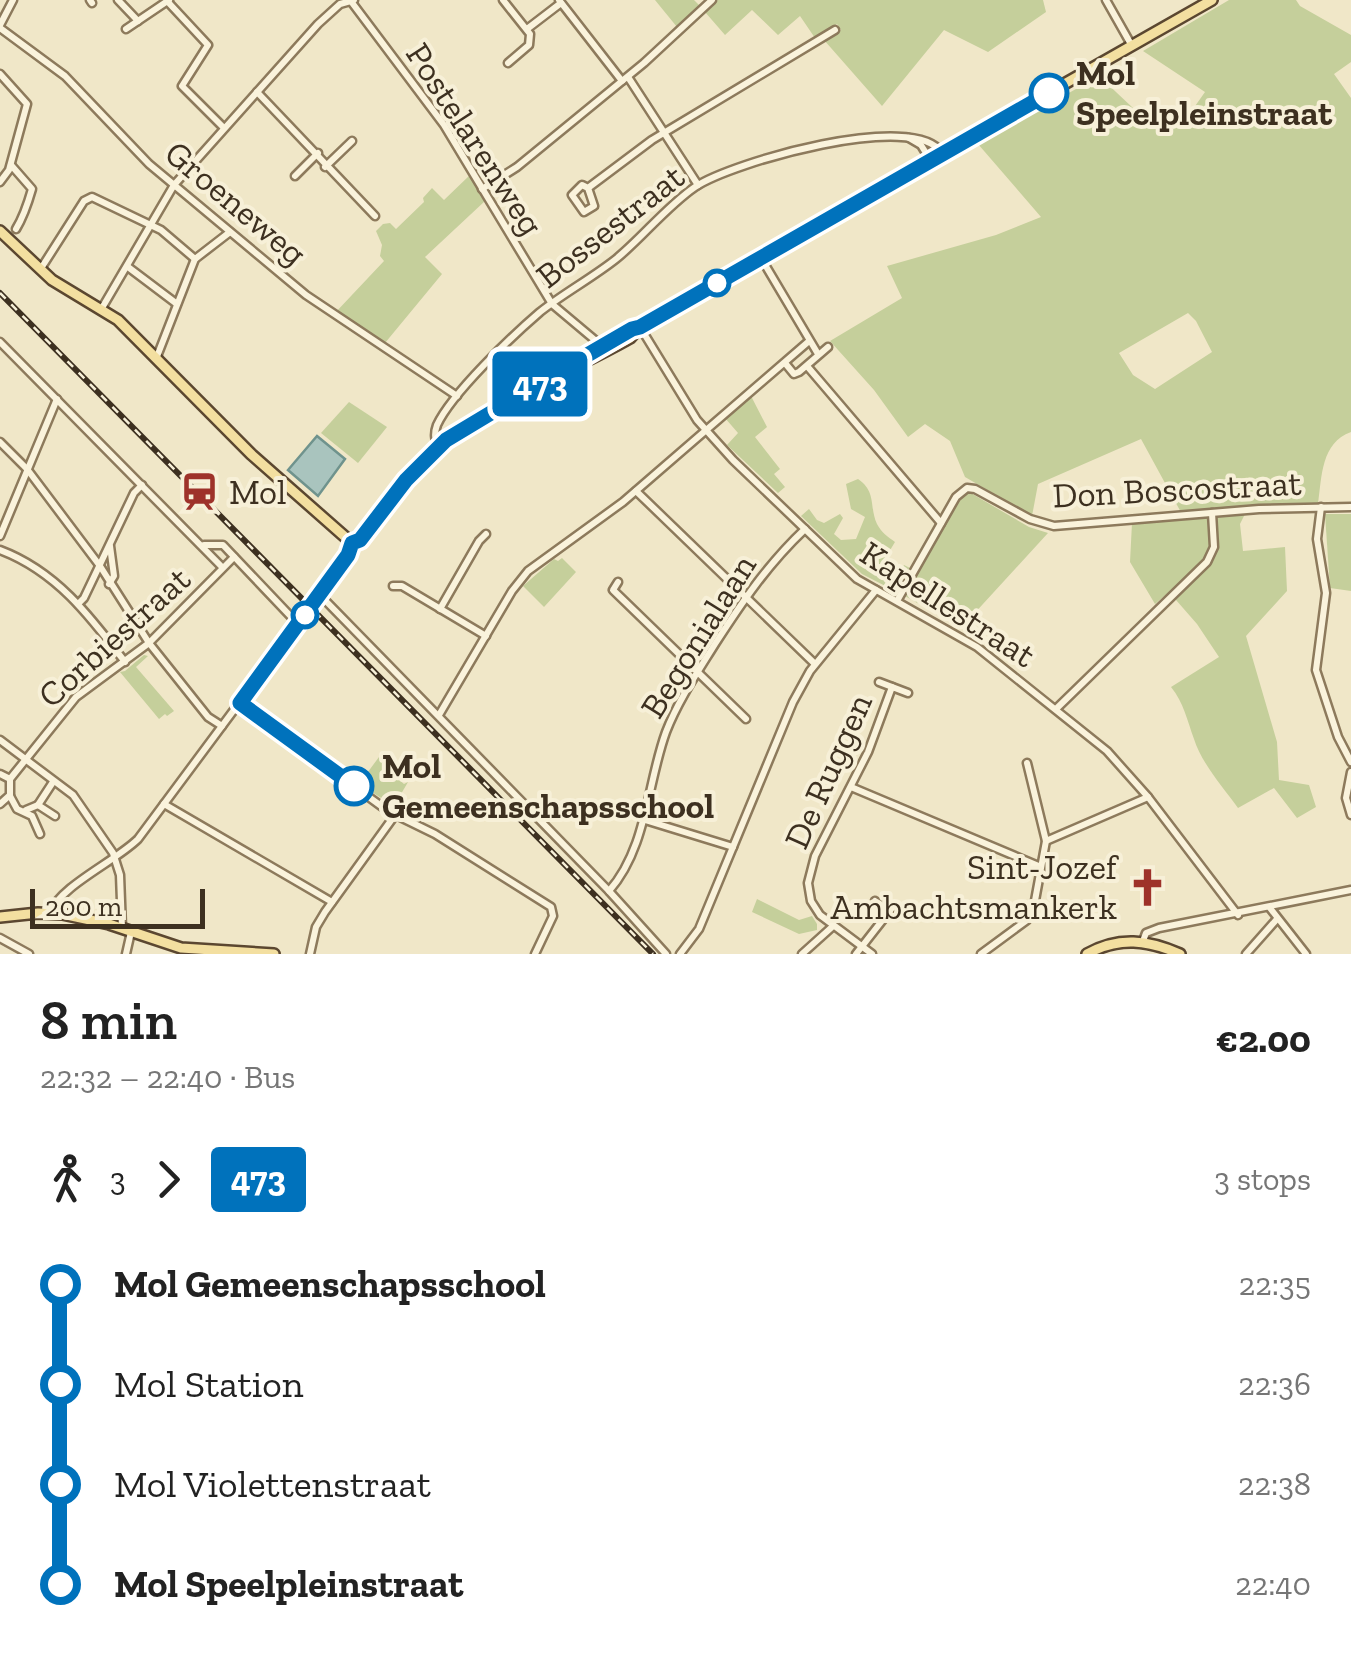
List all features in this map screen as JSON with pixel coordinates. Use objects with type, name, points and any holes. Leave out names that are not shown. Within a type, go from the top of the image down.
[{"type":"main road","points":[[0,230],[66,290],[102,308],[261,464],[352,543],[360,540],[406,480],[442,444],[602,346],[1212,0]]},
{"type":"main road","points":[[572,366],[630,338],[640,327]]},
{"type":"main road","points":[[0,917],[50,913],[127,930],[181,948],[274,954]]},
{"type":"main road","points":[[1088,954],[1112,943],[1143,942],[1180,954]]},
{"type":"street","points":[[118,0],[138,21]]},
{"type":"street","points":[[102,308],[174,185],[318,24],[340,4],[352,0]]},
{"type":"street","name":"Postelarenweg","points":[[352,0],[444,126],[552,304],[602,346]]},
{"type":"street","points":[[503,0],[527,30],[529,45],[508,64]]},
{"type":"street","points":[[482,189],[517,167],[712,0]]},
{"type":"street","points":[[1106,0],[1132,46]]},
{"type":"street","points":[[0,26],[12,1]]},
{"type":"street","points":[[126,29],[168,1],[208,45],[179,90],[224,128]]},
{"type":"street","points":[[527,30],[560,2],[624,79],[698,184]]},
{"type":"street","name":"Groeneweg","points":[[0,26],[65,76],[149,164],[317,304],[457,396]]},
{"type":"street","points":[[588,188],[664,133],[835,30]]},
{"type":"street","points":[[0,74],[27,104],[11,165],[0,182]]},
{"type":"street","points":[[257,92],[375,216]]},
{"type":"street","name":"Bossestraat","points":[[442,444],[443,418],[457,396],[552,304],[613,261],[698,184],[808,149],[876,135],[929,141],[943,154]]},
{"type":"street","points":[[908,137],[921,145],[931,161]]},
{"type":"street","points":[[326,168],[352,142]]},
{"type":"street","points":[[294,176],[318,153]]},
{"type":"street","points":[[11,165],[32,189],[16,229]]},
{"type":"street","points":[[40,270],[90,198],[170,236],[194,259]]},
{"type":"street","points":[[156,359],[194,259],[230,232]]},
{"type":"street","points":[[760,258],[818,354]]},
{"type":"street","points":[[126,269],[176,308]]},
{"type":"street","name":"Kapellestraat","points":[[640,327],[704,430],[857,580],[978,647],[1117,760],[1238,914]]},
{"type":"street","points":[[0,342],[222,567]]},
{"type":"street","points":[[439,716],[528,571],[636,491],[808,342]]},
{"type":"street","points":[[785,362],[794,374],[828,348]]},
{"type":"street","points":[[807,366],[941,523]]},
{"type":"street","points":[[0,536],[57,399]]},
{"type":"street","points":[[0,442],[28,468],[100,566],[149,643],[208,716],[222,726]]},
{"type":"street","points":[[78,604],[142,485]]},
{"type":"street","name":"Don Boscostraat","points":[[898,601],[956,497],[966,488],[976,489],[1030,519],[1054,526],[1212,512],[1351,507]]},
{"type":"street","points":[[636,491],[815,664]]},
{"type":"street","points":[[1321,507],[1317,538],[1326,593],[1316,670],[1351,762]]},
{"type":"street","points":[[1057,708],[1208,562],[1214,547],[1212,512]]},
{"type":"street","name":"Begonialaan","points":[[609,891],[617,882],[645,820],[654,766],[665,734],[699,670],[760,575],[804,528]]},
{"type":"street","points":[[440,609],[486,534]]},
{"type":"street","points":[[50,913],[55,902],[138,839],[320,594],[352,543]]},
{"type":"street","points":[[203,545],[223,544],[298,624]]},
{"type":"street","points":[[109,584],[114,576],[110,545]]},
{"type":"street","points":[[0,550],[49,576],[78,604],[125,662]]},
{"type":"street","name":"Corbiestraat","points":[[10,779],[76,696],[149,643],[234,557]]},
{"type":"street","points":[[618,582],[614,590],[746,719]]},
{"type":"street","points":[[393,586],[402,586],[486,636]]},
{"type":"street","points":[[680,954],[699,929],[793,702],[815,664],[876,590]]},
{"type":"street","points":[[320,594],[666,954]]},
{"type":"street","name":"De Ruggen","points":[[879,682],[908,693]]},
{"type":"street","name":"De Ruggen","points":[[872,954],[859,950],[820,915],[808,883],[810,869],[851,786],[892,687]]},
{"type":"street","points":[[240,703],[396,816],[480,860],[554,911],[535,954]]},
{"type":"street","points":[[0,740],[73,796],[116,859],[127,930],[126,954]]},
{"type":"street","points":[[980,954],[1027,920],[1034,906],[1046,841],[1027,763]]},
{"type":"street","points":[[1351,772],[1346,798],[1351,816]]},
{"type":"street","points":[[0,774],[10,779],[10,795],[17,808],[32,816],[40,834]]},
{"type":"street","points":[[26,810],[38,805],[53,782]]},
{"type":"street","points":[[851,786],[1041,867]]},
{"type":"street","points":[[0,804],[10,795]]},
{"type":"street","points":[[1046,841],[1148,797]]},
{"type":"street","points":[[164,804],[332,902]]},
{"type":"street","points":[[38,805],[55,816]]},
{"type":"street","points":[[310,954],[316,927],[396,816]]},
{"type":"street","points":[[645,820],[733,848]]},
{"type":"street","points":[[1143,942],[1151,930],[1351,890]]},
{"type":"street","points":[[859,950],[891,910],[876,901]]},
{"type":"street","points":[[1270,908],[1306,954]]},
{"type":"street","points":[[1246,954],[1276,919]]},
{"type":"street","points":[[804,953],[832,927]]},
{"type":"street","points":[[0,938],[29,954]]},
{"type":"green space","points":[[655,0],[694,0],[700,6],[677,27]]},
{"type":"green space","points":[[718,0],[1043,0],[1046,12],[988,52],[944,30],[882,106],[824,40],[841,30],[837,24],[815,38],[800,16],[778,35],[752,10],[725,35],[705,12]]},
{"type":"green space","points":[[1229,0],[1296,0],[1351,35],[1351,62],[1334,74],[1351,98],[1351,432],[1328,452],[1318,504],[1249,506],[1240,524],[1243,551],[1285,547],[1287,591],[1246,636],[1277,742],[1279,780],[1309,785],[1316,807],[1297,818],[1274,788],[1238,808],[1202,757],[1171,687],[1219,657],[1169,592],[1155,604],[1130,562],[1132,523],[1183,516],[1141,439],[1038,484],[1032,516],[965,477],[950,441],[925,424],[908,437],[874,390],[830,341],[902,298],[887,266],[996,235],[1041,217],[978,144],[1099,76],[1150,124],[1181,126],[1205,92],[1143,51]],"holes":[[[1188,313],[1212,352],[1155,389],[1133,375],[1119,353]]]},
{"type":"green space","points":[[470,175],[485,201],[425,257],[442,274],[385,343],[335,313],[384,261],[376,231],[390,223],[396,229],[424,202],[432,188],[444,200]]},
{"type":"green space","points":[[751,396],[767,427],[755,437],[780,469],[774,474],[785,487],[778,493],[727,445],[738,433],[725,418]]},
{"type":"green space","points":[[349,402],[387,427],[358,463],[321,433]]},
{"type":"green space","points":[[858,479],[870,494],[879,527],[895,542],[878,570],[895,582],[904,565],[910,568],[897,592],[862,574],[801,516],[809,509],[824,523],[840,514],[843,518],[834,534],[841,540],[856,539],[865,517],[851,509],[846,484]]},
{"type":"green space","points":[[969,492],[1029,527],[1048,533],[961,628],[905,596],[958,500]]},
{"type":"green space","points":[[1325,514],[1351,514],[1351,591],[1330,588]]},
{"type":"green space","points":[[562,558],[576,572],[544,607],[523,586],[554,559]]},
{"type":"green space","points":[[148,656],[136,667],[174,711],[159,719],[120,672]]},
{"type":"green space","points":[[379,757],[392,765],[391,773],[404,784],[408,782],[394,806],[359,784]]},
{"type":"green space","points":[[757,899],[799,920],[812,916],[817,930],[799,934],[752,912]]},
{"type":"water","points":[[317,436],[345,459],[318,496],[288,470]]},
{"type":"railway","points":[[0,293],[653,954]]},
{"type":"bus line","name":"473","points":[[354,786],[240,703],[348,555],[352,543],[360,540],[430,454],[455,434],[589,354],[1049,93]]},
{"type":"place","name":"Mol Speelpleinstraat","points":[[1049,93]]},
{"type":"place","name":"Mol","points":[[199,492]]},
{"type":"place","name":"Mol Gemeenschapsschool","points":[[354,786]]},
{"type":"place","name":"Sint-Jozef Ambachtsmankerk","points":[[1147,887]]}]
